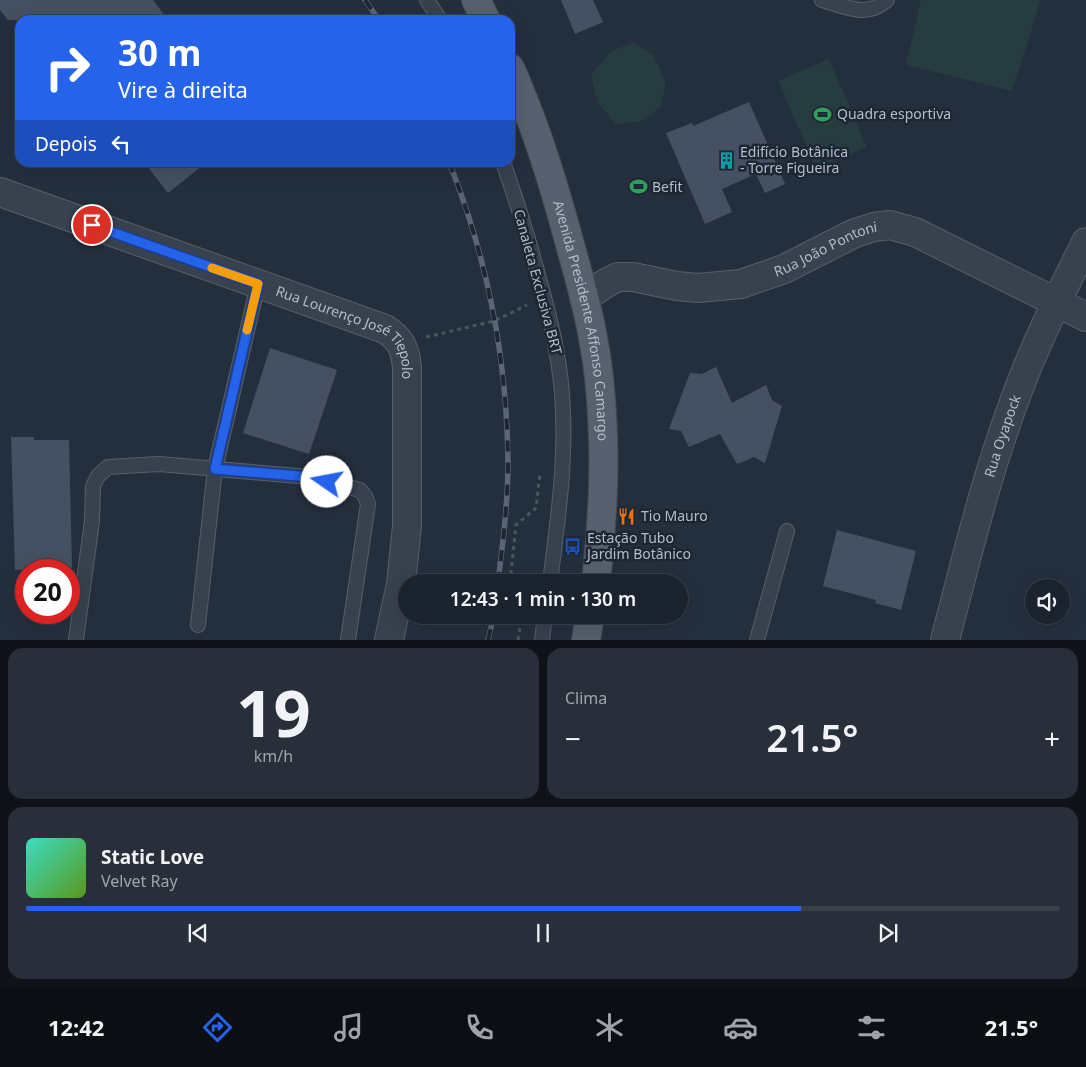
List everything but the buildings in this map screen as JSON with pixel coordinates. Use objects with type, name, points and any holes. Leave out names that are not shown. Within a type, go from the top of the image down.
[{"type":"main road","points":[[476,0],[484,15]]},
{"type":"main road","name":"Avenida Presidente Affonso Camargo","points":[[515,80],[552,180],[584,298],[594,344],[600,391],[603,439],[603,489],[597,574]]},
{"type":"main road","points":[[586,640],[589,624]]},
{"type":"street","name":"Rua Lourenço José Tiepolo","points":[[0,192],[385,329],[395,335],[402,343],[406,354],[407,367],[407,526],[401,584],[389,640]]},
{"type":"street","name":"Rua João Pontoni","points":[[584,298],[606,283],[618,278],[633,277],[677,286],[698,288],[741,284],[784,269],[855,233],[874,227],[890,225],[915,232],[1086,317]]},
{"type":"street","name":"Rua Oyapock","points":[[945,640],[982,499],[999,444],[1018,391],[1056,302],[1086,242]]},
{"type":"lane","points":[[427,0],[437,15]]},
{"type":"lane","points":[[822,0],[860,11],[880,6],[887,0]]},
{"type":"lane","name":"Canaleta Exclusiva BRT","points":[[505,167],[546,303],[560,371],[563,432],[562,472],[551,574]]},
{"type":"lane","points":[[198,625],[215,469],[258,284]]},
{"type":"lane","points":[[76,640],[90,538],[94,486],[98,476],[108,467],[159,464],[310,477],[360,490],[368,504],[348,640]]},
{"type":"lane","points":[[757,640],[787,531]]},
{"type":"lane","points":[[542,640],[544,624]]},
{"type":"path","points":[[525,295],[529,314]]},
{"type":"path","points":[[402,343],[494,321],[528,305]]},
{"type":"path","points":[[511,574],[516,525],[536,508],[540,472]]},
{"type":"path","points":[[518,640],[521,624]]},
{"type":"green space","points":[[921,0],[1041,0],[1012,91],[906,65]]},
{"type":"green space","points":[[634,43],[654,56],[666,84],[661,106],[642,121],[616,124],[598,103],[591,75],[612,50]]},
{"type":"green space","name":"Quadra esportiva","points":[[829,59],[867,147],[816,168],[778,81]]},
{"type":"railway","points":[[365,0],[376,15]]},
{"type":"railway","points":[[451,167],[474,235],[484,272],[499,347],[504,385],[508,477],[499,574]]},
{"type":"railway","points":[[488,640],[492,624]]},
{"type":"slow traffic","points":[[212,268],[258,284],[247,330]]},
{"type":"place","name":"Quadra esportiva","points":[[823,114]]},
{"type":"place","name":"Edifício Botânica - Torre Figueira","points":[[726,160]]},
{"type":"place","name":"Befit","points":[[638,187]]},
{"type":"place","name":"Tio Mauro","points":[[627,516]]},
{"type":"place","name":"Estação Tubo Jardim Botânico","points":[[573,546]]},
{"type":"route","points":[[92,225],[258,284],[215,469],[310,477],[327,482]]}]
